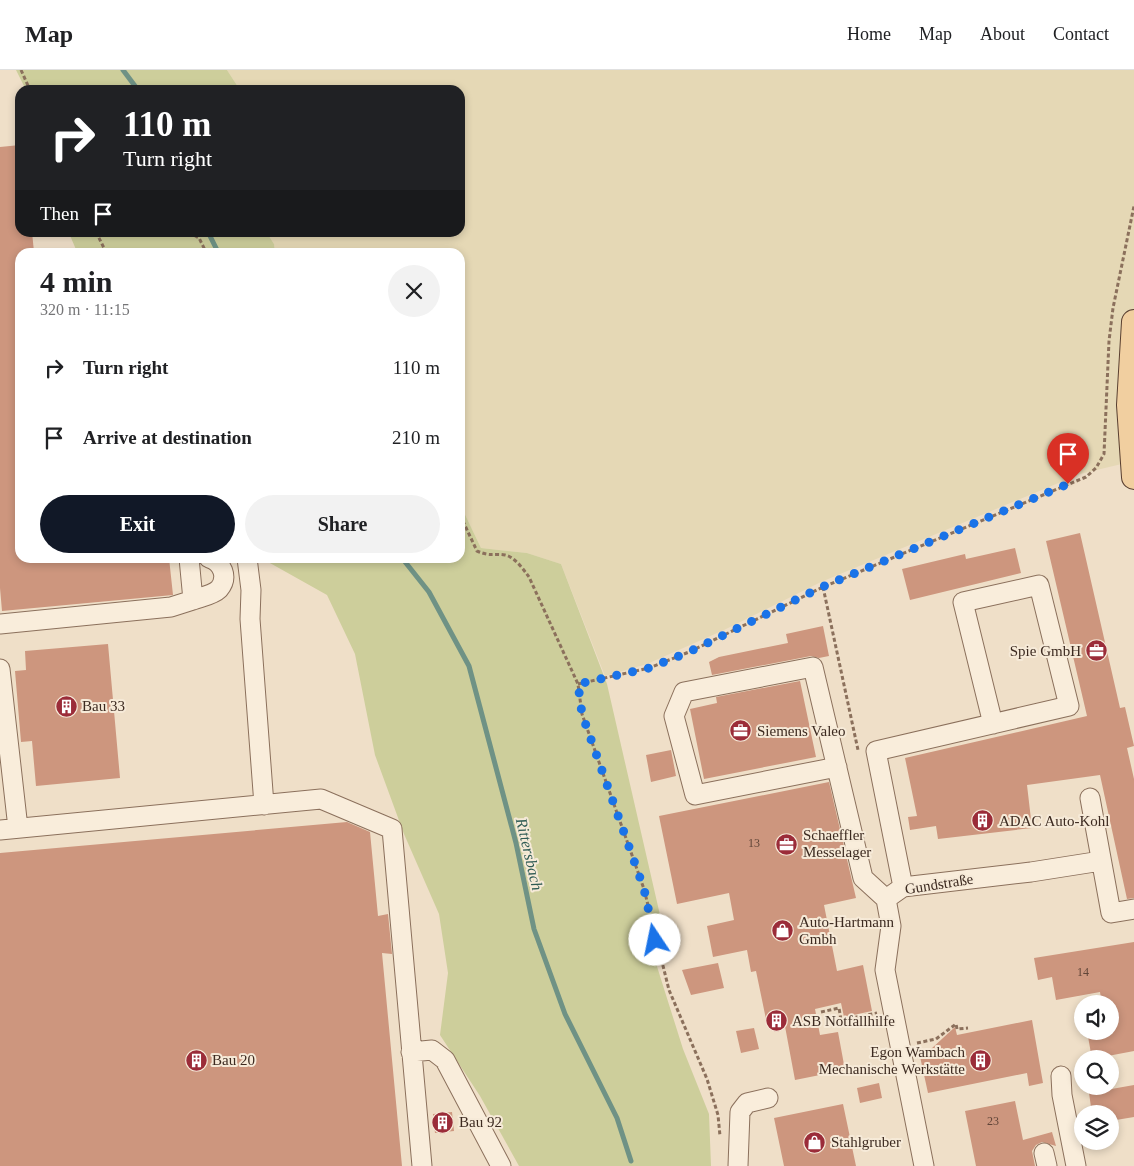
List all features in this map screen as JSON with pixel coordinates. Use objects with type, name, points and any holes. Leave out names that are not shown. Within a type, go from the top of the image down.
[{"type":"main road","points":[[1134,322],[1129,405],[1134,477]]},
{"type":"street","points":[[190,563],[193,600]]},
{"type":"street","points":[[0,624],[171,607],[218,589],[224,579],[223,568],[219,563]]},
{"type":"street","points":[[248,563],[251,590],[250,619],[264,805]]},
{"type":"street","points":[[903,887],[876,751],[993,724],[1069,706],[1038,585],[964,602],[993,724]]},
{"type":"street","points":[[837,767],[695,795],[674,716],[684,692],[813,667],[837,767],[863,878],[886,899]]},
{"type":"street","points":[[0,669],[9,829],[321,799],[392,829],[422,1166]]},
{"type":"street","points":[[1090,798],[1094,862],[1111,913],[1134,909]]},
{"type":"street","name":"Gundstraße","points":[[924,1166],[885,970],[891,926],[886,899],[903,887],[1031,872],[1094,862]]},
{"type":"street","points":[[412,1052],[432,1050],[445,1060],[501,1166]]},
{"type":"street","points":[[1062,1076],[1062,1095],[1076,1166]]},
{"type":"street","points":[[738,1166],[740,1112],[747,1103],[768,1098]]},
{"type":"path","points":[[21,70],[28,85]]},
{"type":"path","points":[[197,237],[204,248]]},
{"type":"path","points":[[578,684],[649,668],[689,652],[822,587],[1086,477]]},
{"type":"path","points":[[465,526],[477,551],[490,556],[506,555],[518,564],[528,577],[578,684],[582,714],[644,889],[669,990],[707,1079],[718,1115],[721,1138]]},
{"type":"path","points":[[822,587],[860,760]]},
{"type":"path","points":[[821,1012],[839,1008],[841,1020],[892,1009]]},
{"type":"path","points":[[899,1046],[936,1039],[956,1024],[957,1029],[968,1028]]},
{"type":"shaded area","points":[[227,70],[1134,70],[1134,461],[1080,474],[821,582],[724,630],[647,664],[605,676],[561,564],[527,553],[481,548],[465,514],[465,248],[274,248],[270,237],[465,237],[465,85],[237,85]]},
{"type":"green space","points":[[16,70],[227,70],[237,85],[24,85]]},
{"type":"green space","points":[[71,237],[270,237],[274,248],[75,248]]},
{"type":"green space","points":[[465,514],[481,548],[527,553],[561,564],[607,684],[660,915],[654,957],[683,1049],[709,1114],[711,1166],[519,1166],[480,1096],[440,1035],[448,973],[439,914],[404,834],[375,755],[355,654],[327,595],[270,563],[465,563]]},
{"type":"building","points":[[15,146],[15,237],[32,237],[34,248],[15,248],[15,563],[170,563],[173,595],[2,611],[0,588],[0,147]]},
{"type":"building","points":[[1080,533],[1120,708],[1125,707],[1134,746],[1127,748],[1134,779],[1134,898],[1127,899],[1100,775],[1027,785],[1032,828],[938,839],[936,826],[910,830],[908,817],[917,816],[905,758],[1087,716],[1046,541]]},
{"type":"building","points":[[1015,548],[1021,573],[910,600],[902,569],[965,554],[966,559]]},
{"type":"building","points":[[823,626],[829,656],[819,658],[811,656],[712,675],[709,662],[719,657],[788,643],[786,634]]},
{"type":"building","name":"Bau 33","points":[[108,644],[120,778],[36,786],[32,741],[21,742],[15,671],[26,670],[25,651]]},
{"type":"building","points":[[800,681],[816,757],[704,779],[690,709],[717,703],[716,697]]},
{"type":"building","points":[[671,750],[676,776],[651,782],[646,755]]},
{"type":"building","points":[[829,782],[856,898],[824,905],[837,971],[863,965],[872,1011],[844,1017],[841,1003],[815,1009],[820,1035],[838,1032],[845,1070],[795,1080],[784,1021],[767,1024],[756,971],[751,972],[747,950],[713,957],[707,926],[734,920],[729,893],[677,904],[659,816]]},
{"type":"building","name":"Bau 20","points":[[347,822],[370,832],[378,916],[388,914],[392,954],[382,953],[402,1166],[0,1166],[0,853]]},
{"type":"building","points":[[1134,942],[1134,1051],[1119,1054],[1119,1050],[1090,1050],[1089,1040],[1119,1040],[1119,995],[1100,995],[1100,992],[1074,995],[1074,997],[1056,1000],[1052,977],[1038,980],[1034,958]]},
{"type":"building","points":[[718,963],[724,988],[691,995],[682,970]]},
{"type":"building","name":"Egon Wambach Mechanische Werkstätte","points":[[1032,1020],[1043,1083],[1029,1086],[1027,1073],[928,1093],[919,1052],[931,1049],[955,1027],[957,1035]]},
{"type":"building","points":[[754,1028],[759,1049],[741,1053],[736,1031]]},
{"type":"building","points":[[879,1083],[882,1098],[860,1103],[857,1088]]},
{"type":"building","points":[[1134,1085],[1134,1117],[1119,1120],[1119,1105],[1091,1105],[1089,1095],[1119,1095],[1119,1088]]},
{"type":"building","points":[[1015,1101],[1023,1140],[1052,1132],[1056,1146],[1042,1142],[1036,1145],[1032,1151],[1035,1166],[976,1166],[965,1111]]},
{"type":"building","name":"Stahlgruber","points":[[843,1104],[856,1166],[784,1166],[774,1118]]},
{"type":"building","points":[[452,1112],[454,1131],[435,1133],[433,1114]]},
{"type":"waterway","name":"Rittersbach","points":[[123,70],[134,85]]},
{"type":"waterway","name":"Rittersbach","points":[[210,237],[216,248]]},
{"type":"waterway","name":"Rittersbach","points":[[406,563],[429,592],[469,666],[516,843],[534,929],[565,1014],[617,1118],[631,1161]]},
{"type":"place","name":"Spie GmbH","points":[[1097,651]]},
{"type":"place","name":"Bau 33","points":[[66,706]]},
{"type":"place","name":"Siemens Valeo","points":[[741,731]]},
{"type":"place","name":"ADAC Auto-Kohl","points":[[983,821]]},
{"type":"place","name":"Schaeffler Messelager","points":[[787,844]]},
{"type":"place","name":"Auto-Hartmann Gmbh","points":[[783,931]]},
{"type":"place","name":"ASB Notfallhilfe","points":[[776,1021]]},
{"type":"place","name":"Bau 20","points":[[196,1060]]},
{"type":"place","name":"Egon Wambach Mechanische Werkstätte","points":[[981,1061]]},
{"type":"place","name":"Bau 92","points":[[443,1122]]},
{"type":"place","name":"Stahlgruber","points":[[815,1142]]},
{"type":"route","points":[[655,940],[644,889],[630,856],[623,825],[582,714],[578,684],[609,679],[649,668],[689,652],[822,587],[1068,484]]}]
